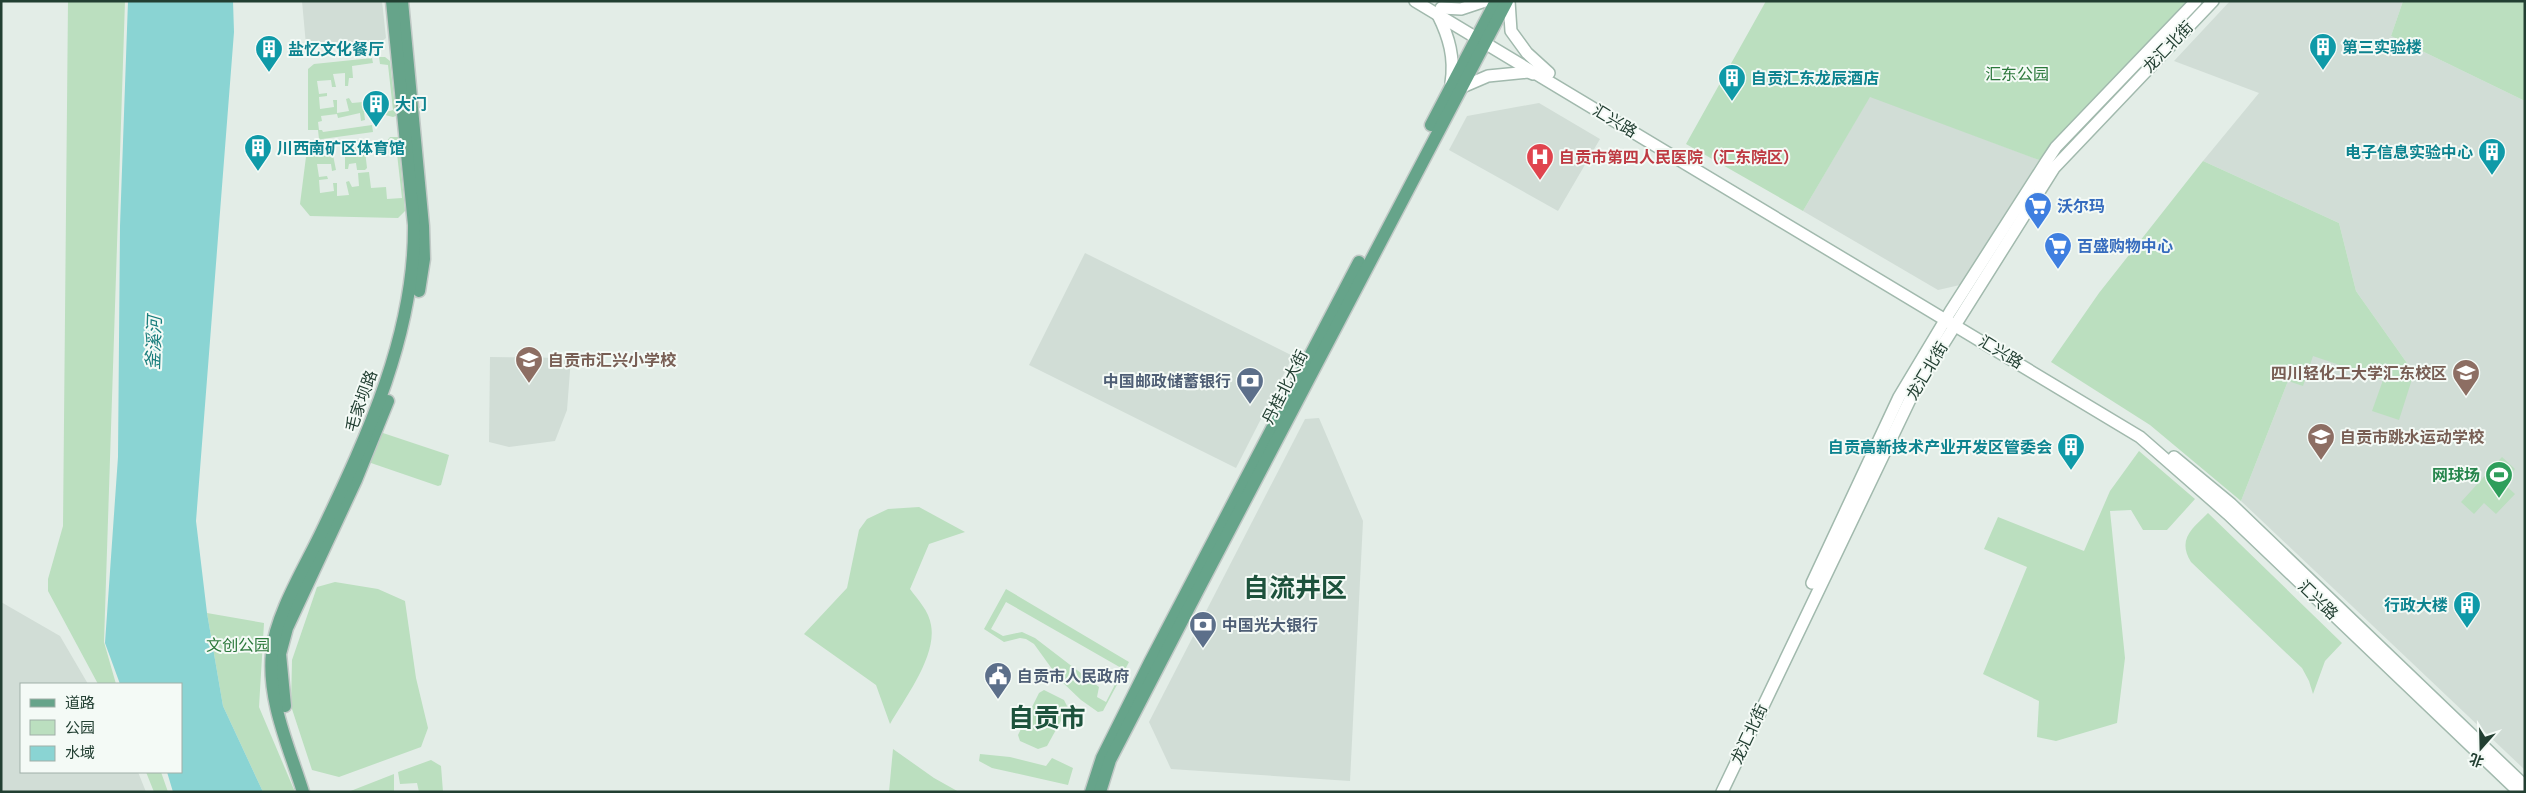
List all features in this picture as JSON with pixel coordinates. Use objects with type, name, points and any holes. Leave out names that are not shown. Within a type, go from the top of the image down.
[{"type":"main road","name":"毛家坝路","points":[[303,792],[276,709],[272,675],[272,652],[278,624],[349,476],[372,421],[398,342],[410,291],[415,257],[414,216],[392,1]]},
{"type":"main road","name":"毛家坝路","points":[[312,792],[285,706],[280,654],[287,628],[381,424],[406,345],[424,258],[419,180],[402,1]]},
{"type":"main road","points":[[1415,1],[1439,11],[2145,432],[2231,504],[2525,786]]},
{"type":"main road","points":[[1430,1],[1439,11],[1449,36],[1456,88],[1495,75],[1528,72],[1548,76]]},
{"type":"main road","points":[[1439,11],[1461,9],[1486,1]]},
{"type":"main road","name":"丹桂北大街","points":[[1100,792],[1110,760],[1482,37],[1496,1]]},
{"type":"main road","points":[[1508,1],[1511,31],[1527,53],[1548,76]]},
{"type":"main road","name":"丹桂北大街","points":[[1482,37],[1508,1]]},
{"type":"main road","name":"龙汇北街","points":[[1722,792],[1899,419],[1953,319],[2056,147],[2196,1]]},
{"type":"main road","name":"龙汇北街","points":[[1714,792],[1899,396],[2065,155],[2213,1]]},
{"type":"main road","name":"丹桂北大街","points":[[1091,792],[1102,758],[1150,662],[1456,88]]},
{"type":"main road","name":"汇兴路","points":[[1953,319],[2140,437],[2228,514],[2518,792]]},
{"type":"shaded area","points":[[302,1],[382,1],[386,38],[378,44],[308,48],[306,45]]},
{"type":"shaded area","name":"四川轻化工大学汇东校区","points":[[2230,1],[2403,1],[2391,36],[2525,101],[2525,770],[2241,501],[2288,381],[2313,355],[2383,381],[2414,373],[2356,291],[2339,223],[2203,161],[2259,93],[2174,61]]},
{"type":"shaded area","points":[[1870,96],[2039,160],[1960,285],[1938,290],[1803,211]]},
{"type":"shaded area","name":"自贡市第四人民医院（汇东院区）","points":[[1539,103],[1600,139],[1558,211],[1449,150],[1467,116]]},
{"type":"shaded area","points":[[1085,253],[1293,356],[1236,468],[1029,365]]},
{"type":"shaded area","name":"自贡市汇兴小学校","points":[[490,357],[571,358],[567,410],[555,441],[509,447],[489,442]]},
{"type":"shaded area","points":[[1319,418],[1363,521],[1350,781],[1171,769],[1149,722],[1305,419]]},
{"type":"shaded area","points":[[1,602],[60,636],[87,683],[20,683],[20,773],[138,773],[146,792],[1,792]]},
{"type":"green space","points":[[68,1],[125,1],[104,642],[116,683],[97,683],[48,591],[48,579],[63,526]]},
{"type":"green space","name":"汇东公园","points":[[1766,1],[2187,1],[2073,120],[2039,160],[1870,97],[1803,211],[1686,144]]},
{"type":"green space","points":[[2403,1],[2525,1],[2525,101],[2391,36]]},
{"type":"green space","points":[[379,57],[385,57],[390,61],[396,116],[393,117],[385,115],[386,112],[393,110],[388,65],[380,64]]},
{"type":"green space","points":[[372,58],[373,63],[352,66],[353,78],[349,78],[348,86],[345,86],[345,73],[333,74],[336,87],[332,87],[331,80],[317,81],[319,94],[327,93],[327,96],[319,97],[320,109],[334,107],[333,100],[337,100],[337,113],[349,111],[346,99],[349,98],[352,103],[363,102],[365,120],[361,121],[360,113],[338,118],[337,114],[321,116],[322,121],[318,122],[319,130],[323,132],[372,125],[373,132],[315,140],[317,156],[333,155],[336,170],[332,171],[331,164],[317,164],[319,177],[327,176],[328,179],[319,180],[320,193],[334,191],[333,183],[337,183],[337,196],[349,195],[346,182],[349,181],[352,187],[359,186],[358,173],[369,172],[371,188],[386,187],[387,199],[402,198],[396,145],[389,145],[387,141],[390,137],[398,137],[405,211],[398,218],[310,216],[300,204],[308,141],[319,139],[318,130],[308,130],[308,69],[314,64]]},
{"type":"green space","points":[[354,140],[364,142],[367,168],[365,170],[357,170],[356,163],[349,164],[348,169],[345,169],[345,154],[355,153]]},
{"type":"green space","points":[[2203,161],[2339,223],[2356,291],[2414,373],[2399,420],[2372,411],[2383,380],[2313,356],[2303,386],[2288,381],[2241,501],[2150,425],[2051,362],[2099,293]]},
{"type":"green space","points":[[383,433],[449,455],[441,485],[438,486],[371,463],[370,460],[379,435]]},
{"type":"green space","points":[[2139,451],[2195,499],[2167,530],[2143,530],[2131,510],[2110,511],[2125,658],[2117,723],[2056,741],[2037,737],[2039,701],[1983,674],[2027,567],[1984,549],[1998,517],[2084,551],[2110,491]]},
{"type":"green space","points":[[2502,457],[2515,469],[2503,483],[2515,494],[2496,514],[2484,503],[2474,514],[2461,502]]},
{"type":"green space","points":[[919,507],[965,532],[929,544],[910,589],[928,615],[932,637],[925,663],[890,724],[876,685],[804,634],[847,588],[859,530],[867,519],[888,509]]},
{"type":"green space","points":[[2208,513],[2342,643],[2325,661],[2313,694],[2302,668],[2191,562],[2185,547],[2188,535]]},
{"type":"green space","points":[[335,582],[378,589],[405,601],[416,678],[428,728],[421,747],[339,777],[312,770],[291,706],[292,660],[317,587]]},
{"type":"green space","points":[[1006,589],[1129,662],[1103,711],[1098,712],[1081,700],[1060,680],[1034,644],[1020,638],[1004,642],[984,629]],"holes":[[[1006,602],[1123,669],[1106,702],[1097,697],[1099,687],[1035,638],[1022,632],[1003,636],[991,629]]]},
{"type":"green space","name":"文创公园","points":[[207,613],[264,623],[259,707],[295,792],[263,792],[223,706]]},
{"type":"green space","points":[[1044,690],[1064,700],[1068,708],[1047,746],[1038,749],[1020,741],[1018,735],[1039,693]]},
{"type":"green space","points":[[893,749],[934,778],[959,792],[889,792]]},
{"type":"green space","points":[[980,754],[1010,757],[1046,766],[1052,758],[1073,768],[1068,785],[992,768],[979,761]]},
{"type":"green space","points":[[431,760],[441,766],[443,792],[419,792],[417,783],[400,784],[398,772]]},
{"type":"green space","points":[[146,773],[161,773],[168,792],[154,792]]},
{"type":"green space","points":[[394,774],[394,791],[348,792]]},
{"type":"water","name":"釜溪河","points":[[128,1],[233,1],[234,32],[196,521],[207,613],[223,706],[263,792],[173,792],[167,773],[182,773],[182,683],[120,683],[105,643],[118,457],[120,226]]},
{"type":"place","name":"第三实验楼","points":[[2323,71]]},
{"type":"place","name":"盐忆文化餐厅","points":[[269,73]]},
{"type":"place","name":"自贡汇东龙辰酒店","points":[[1732,102]]},
{"type":"place","name":"大门","points":[[376,128]]},
{"type":"place","name":"川西南矿区体育馆","points":[[258,172]]},
{"type":"place","name":"电子信息实验中心","points":[[2492,176]]},
{"type":"place","name":"自贡市第四人民医院（汇东院区）","points":[[1540,181]]},
{"type":"place","name":"沃尔玛","points":[[2038,230]]},
{"type":"place","name":"百盛购物中心","points":[[2058,270]]},
{"type":"place","name":"自贡市汇兴小学校","points":[[529,384]]},
{"type":"place","name":"四川轻化工大学汇东校区","points":[[2466,397]]},
{"type":"place","name":"中国邮政储蓄银行","points":[[1250,405]]},
{"type":"place","name":"自贡市跳水运动学校","points":[[2321,461]]},
{"type":"place","name":"自贡高新技术产业开发区管委会","points":[[2071,471]]},
{"type":"place","name":"网球场","points":[[2499,499]]},
{"type":"place","name":"行政大楼","points":[[2467,629]]},
{"type":"place","name":"中国光大银行","points":[[1203,649]]},
{"type":"place","name":"自贡市人民政府","points":[[998,700]]},
{"type":"district","name":"自流井区","points":[[1295,588]]},
{"type":"district","name":"自贡市","points":[[1047,718]]}]
